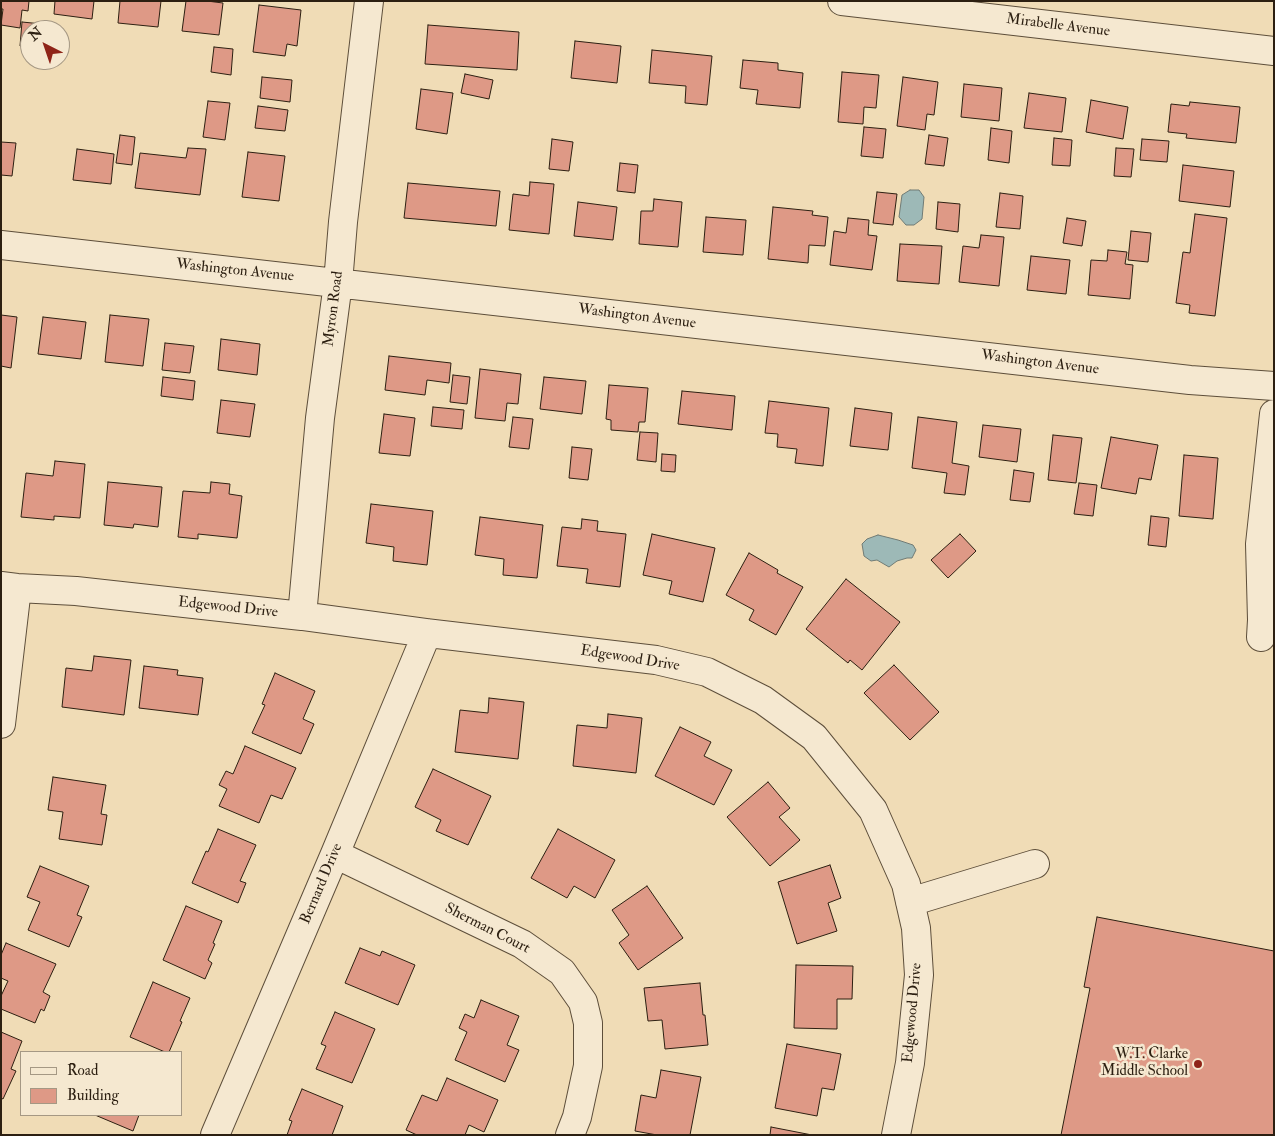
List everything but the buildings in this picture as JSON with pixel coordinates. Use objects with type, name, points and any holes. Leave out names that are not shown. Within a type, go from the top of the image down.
[{"type":"street","name":"Myron Road","points":[[302,616],[320,418],[338,283],[343,222],[369,1]]},
{"type":"street","name":"Mirabelle Avenue","points":[[842,1],[1274,50]]},
{"type":"street","name":"Washington Avenue","points":[[1,245],[1190,380],[1274,386]]},
{"type":"street","points":[[1261,637],[1260,555],[1274,414]]},
{"type":"street","name":"Edgewood Drive","points":[[9,587],[76,591],[302,616],[427,634],[656,660],[707,672],[763,700],[814,737],[873,810],[906,884],[916,928],[919,975],[910,1063],[896,1135]]},
{"type":"street","points":[[1,724],[9,587]]},
{"type":"street","name":"Bernard Drive","points":[[215,1135],[427,634]]},
{"type":"street","name":"Sherman Court","points":[[334,854],[522,944],[562,972],[583,1002],[588,1023],[588,1066],[577,1117],[570,1135]]},
{"type":"street","points":[[910,902],[1035,864]]},
{"type":"water","points":[[910,190],[919,190],[924,197],[922,219],[914,225],[906,225],[899,217],[902,195]]},
{"type":"water","points":[[878,535],[913,545],[916,550],[912,558],[897,561],[889,567],[877,560],[871,561],[864,556],[862,544],[867,539]]},
{"type":"place","name":"W.T. Clarke Middle School","points":[[1198,1064]]}]
